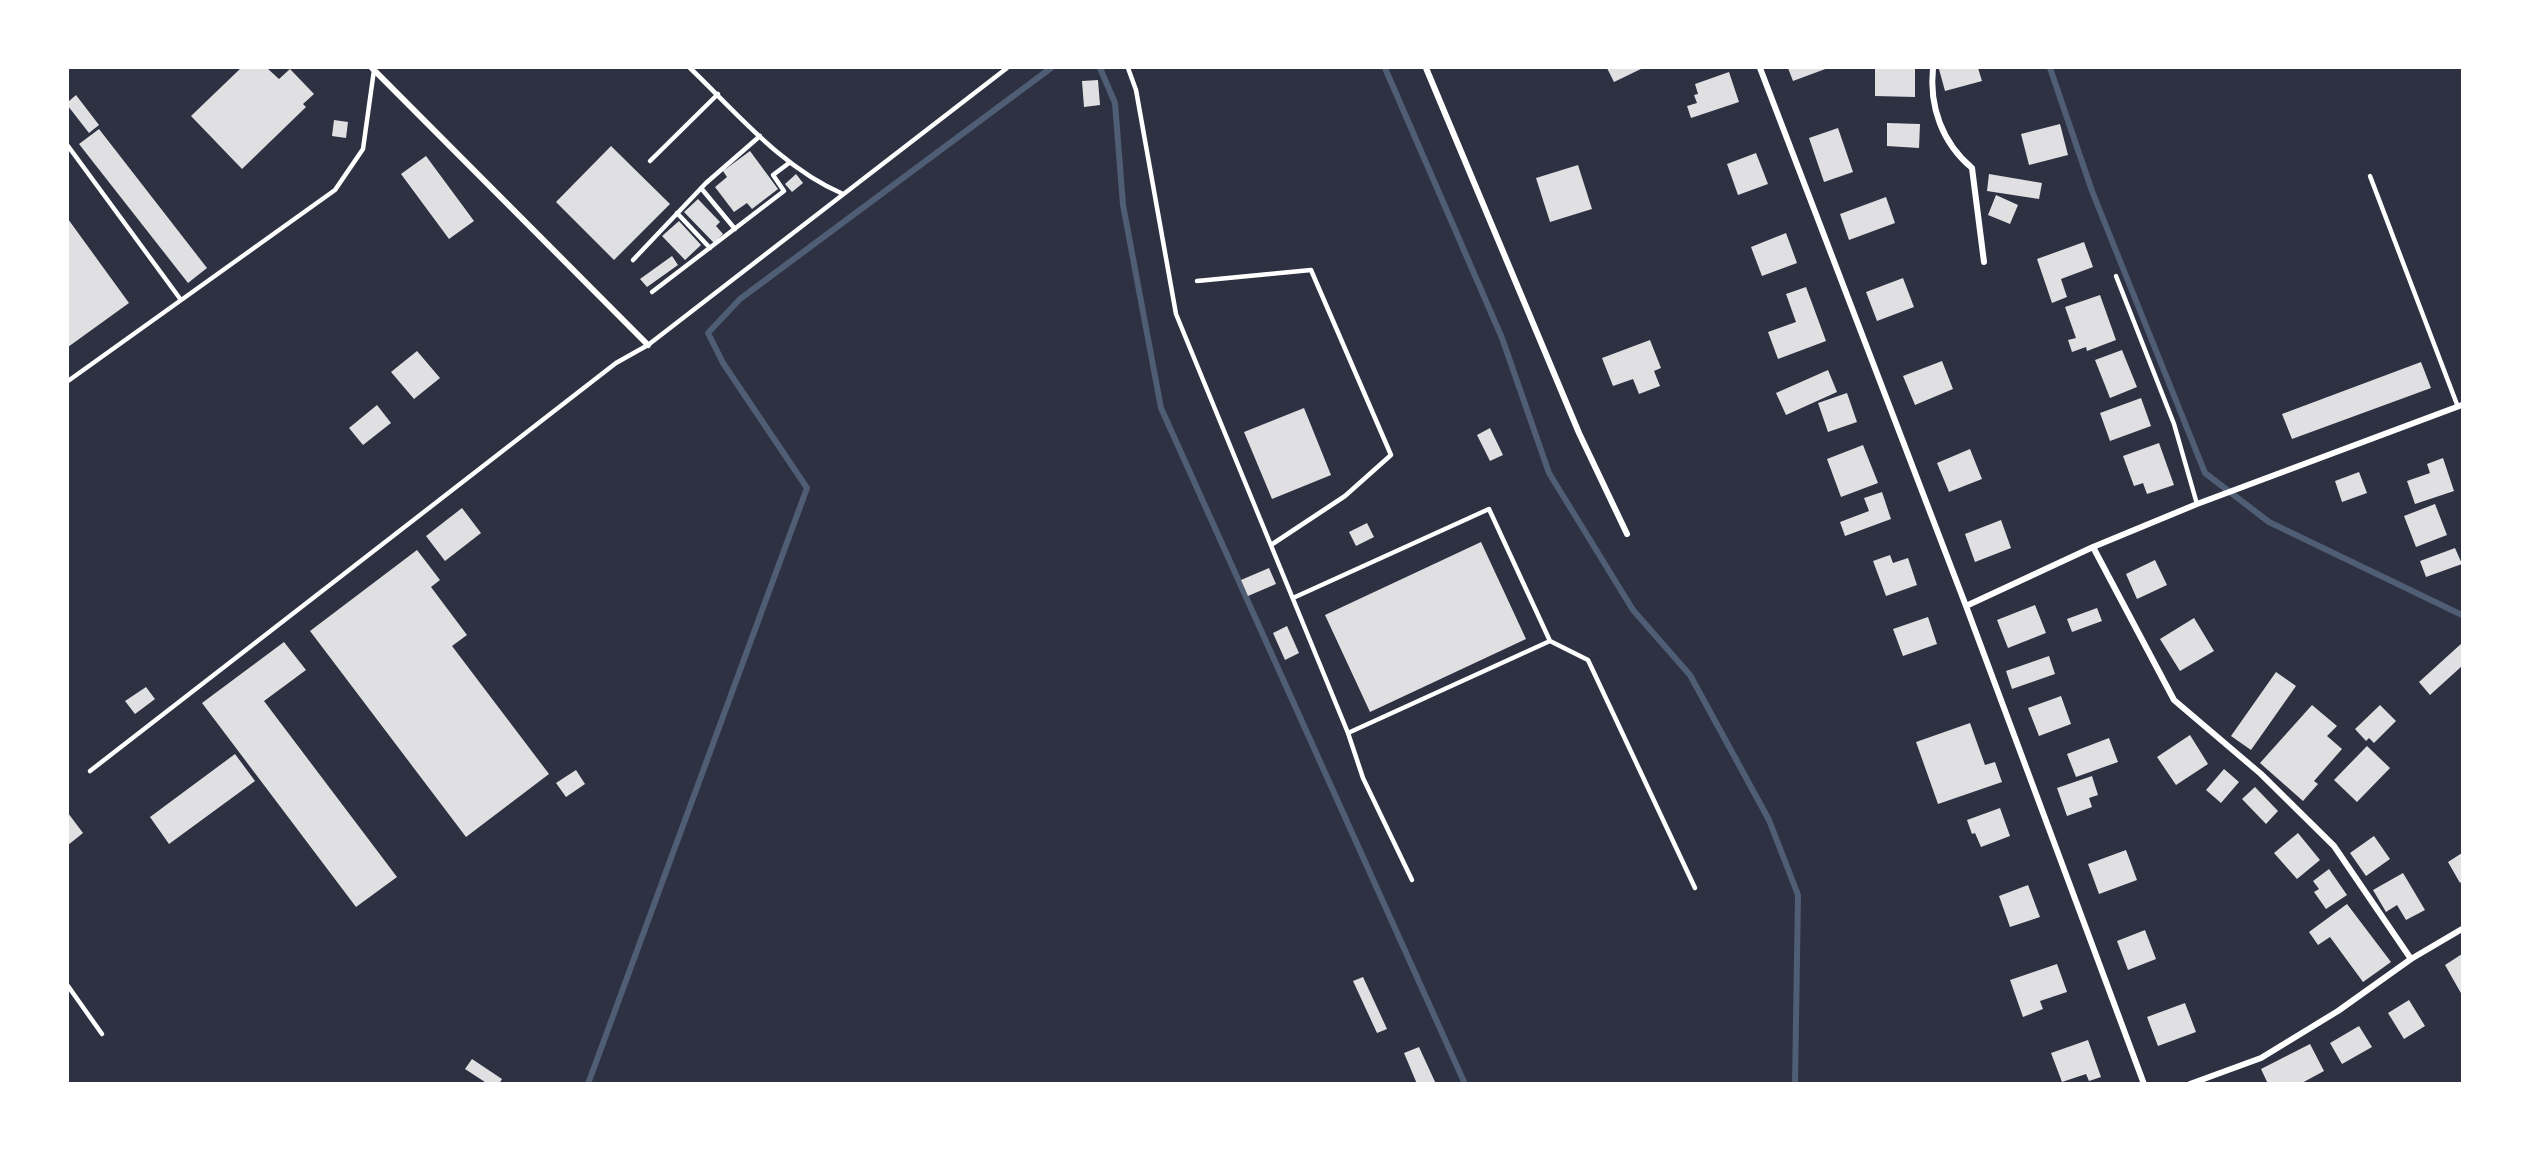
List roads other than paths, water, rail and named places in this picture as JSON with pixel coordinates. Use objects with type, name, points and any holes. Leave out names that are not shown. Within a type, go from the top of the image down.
[{"type":"street","points":[[1426,68],[1579,433],[1627,534]]},
{"type":"street","points":[[1760,68],[1966,606],[2144,1083]]},
{"type":"street","points":[[1933,68],[1932,90],[1938,118],[1958,156],[1972,168],[1984,262]]},
{"type":"street","points":[[373,69],[648,345]]},
{"type":"street","points":[[1966,606],[2093,547],[2197,504],[2460,406]]},
{"type":"street","points":[[2093,547],[2174,700],[2261,774],[2334,846],[2411,958]]},
{"type":"street","points":[[2190,1083],[2261,1058],[2338,1011],[2411,958],[2463,928]]},
{"type":"lane","points":[[690,68],[789,163],[821,184],[843,194]]},
{"type":"lane","points":[[90,771],[616,363],[648,345],[1007,68]]},
{"type":"lane","points":[[1128,68],[1136,90],[1176,314],[1348,733],[1363,778],[1412,880]]},
{"type":"lane","points":[[68,381],[335,190],[363,149],[373,69]]},
{"type":"lane","points":[[650,161],[718,94]]},
{"type":"lane","points":[[633,260],[700,188],[760,136]]},
{"type":"lane","points":[[68,146],[181,300]]},
{"type":"lane","points":[[652,292],[784,191],[772,175],[789,163]]},
{"type":"lane","points":[[2370,176],[2460,406]]},
{"type":"lane","points":[[700,188],[735,229]]},
{"type":"lane","points":[[677,213],[710,248]]},
{"type":"lane","points":[[1197,282],[1311,270],[1391,455],[1345,496],[1271,545]]},
{"type":"lane","points":[[2116,276],[2174,424],[2197,504]]},
{"type":"lane","points":[[1293,598],[1489,509],[1550,640],[1588,660],[1695,888]]},
{"type":"lane","points":[[1348,733],[1550,640]]},
{"type":"lane","points":[[68,986],[102,1034]]},
{"type":"waterway","points":[[588,1084],[807,488],[723,363],[708,333],[740,299],[1051,68]]},
{"type":"waterway","points":[[1100,68],[1115,103],[1123,205],[1161,408],[1465,1084]]},
{"type":"waterway","points":[[1385,68],[1502,338],[1549,473],[1633,610],[1690,675],[1769,820],[1798,895],[1795,1084]]},
{"type":"waterway","points":[[2050,68],[2092,191],[2205,473],[2269,522],[2462,615]]}]
